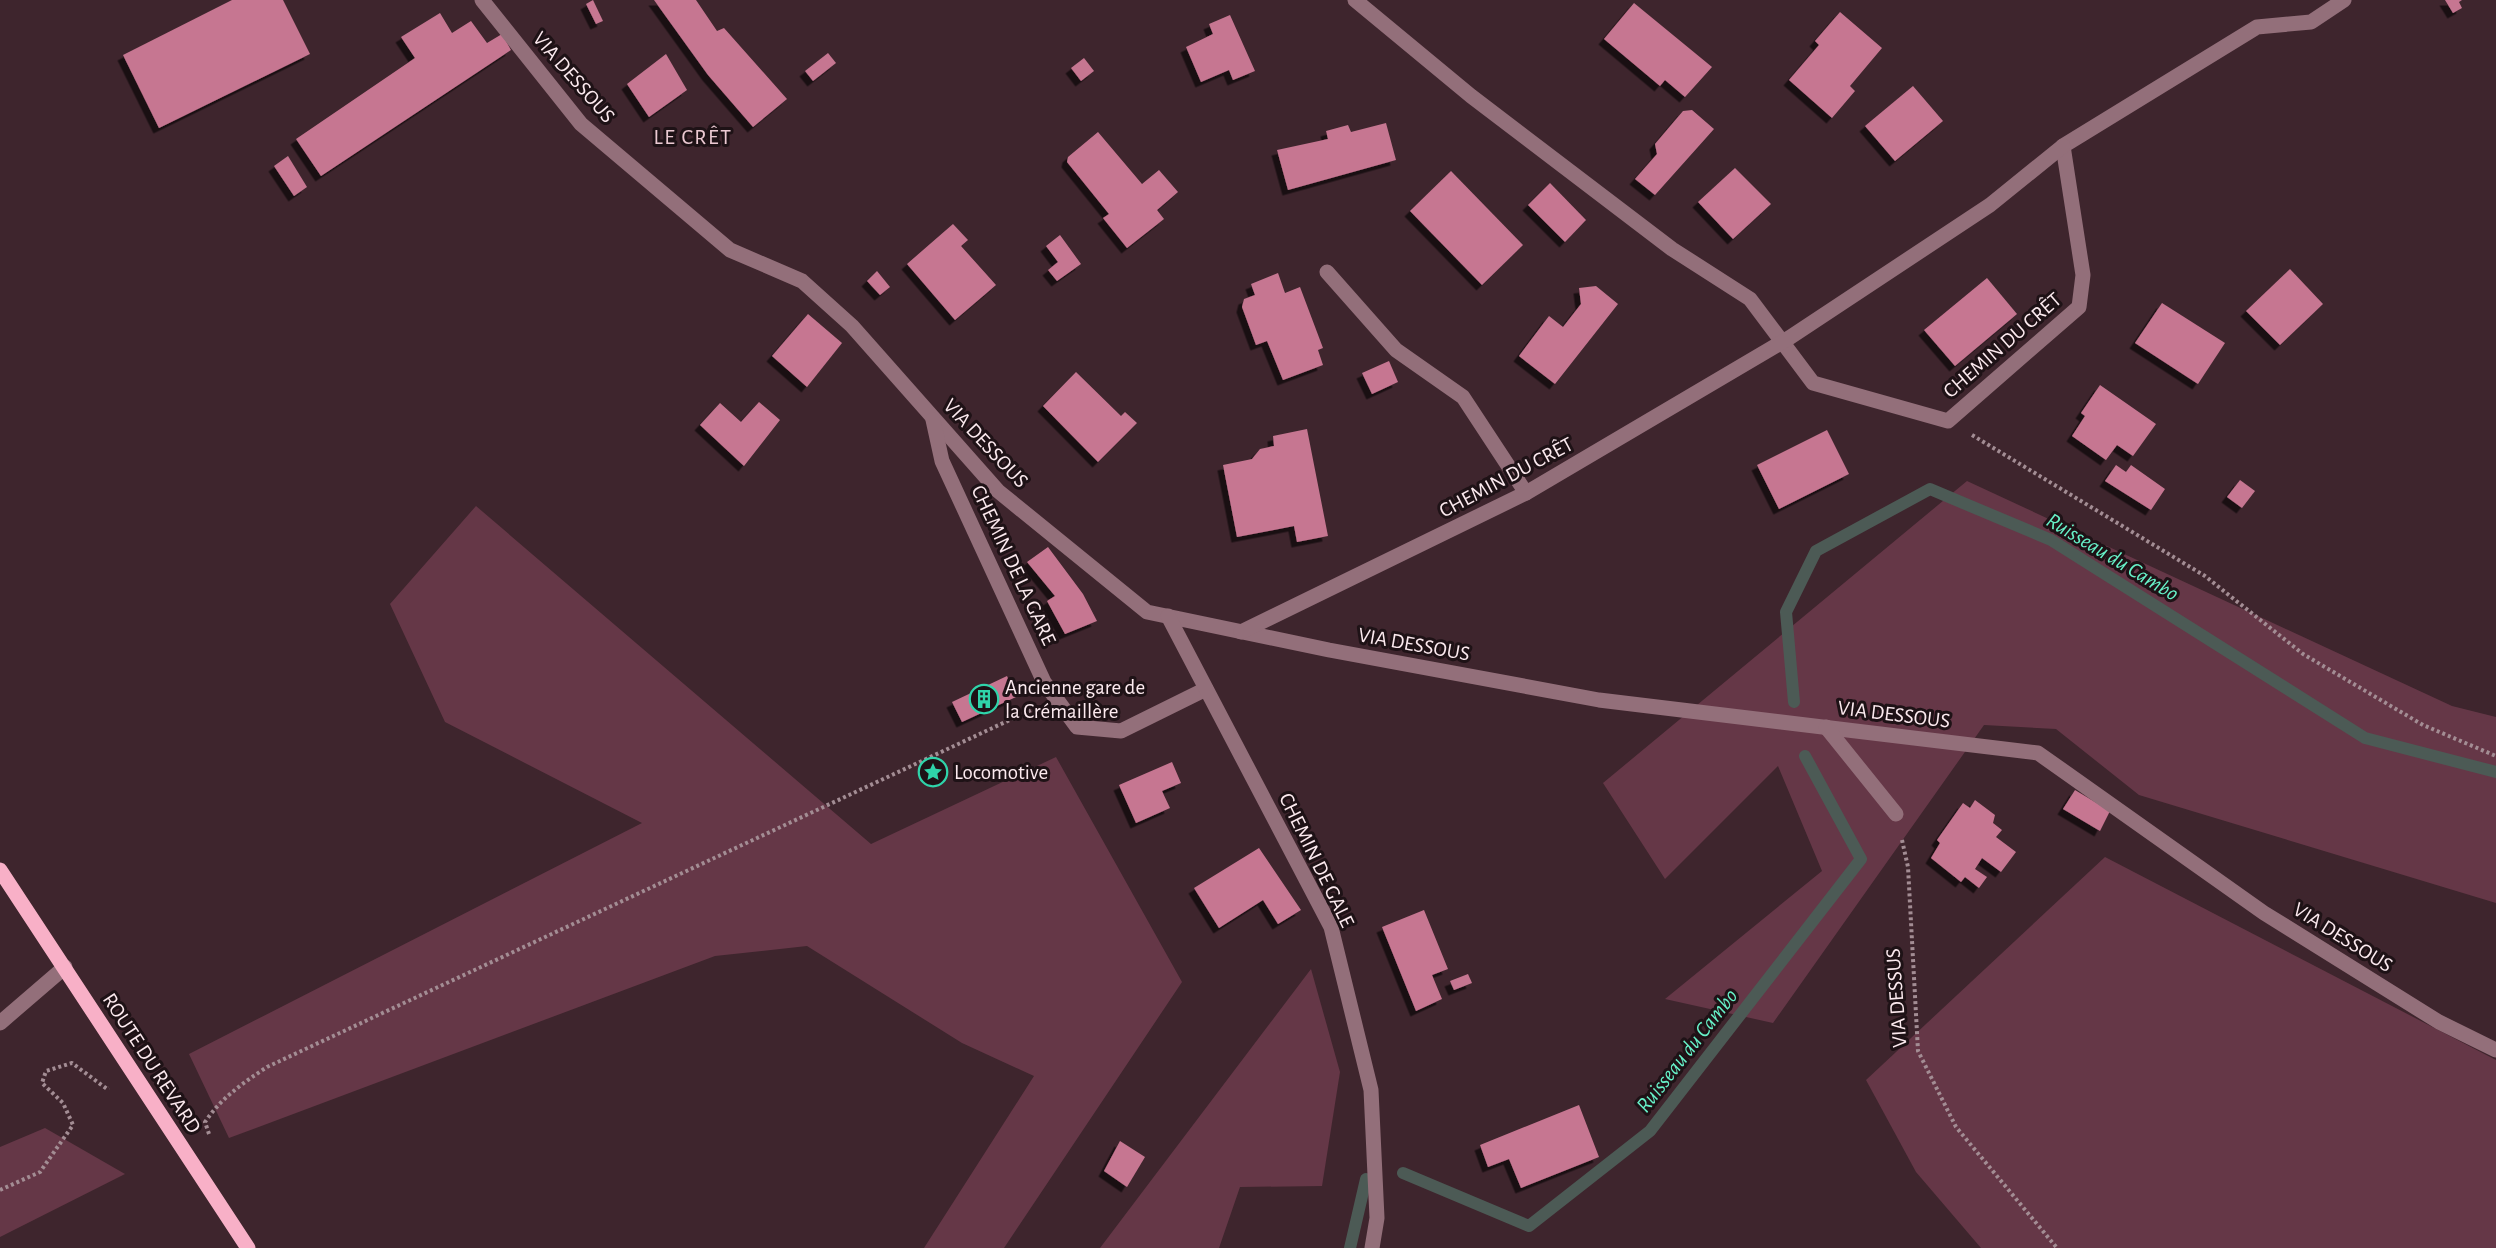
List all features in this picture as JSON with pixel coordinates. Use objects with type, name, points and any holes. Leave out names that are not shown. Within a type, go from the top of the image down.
[{"type":"main road","name":"ROUTE DU REVARD","points":[[0,855],[21,901]]},
{"type":"main road","name":"ROUTE DU REVARD","points":[[0,870],[248,1248]]},
{"type":"street","name":"VIA DESSOUS","points":[[482,0],[581,124],[730,250],[802,281],[852,326],[998,491],[1147,612],[1240,632],[1599,700],[2038,753],[2264,912],[2439,1022],[2496,1050]]},
{"type":"street","name":"CHEMIN DU CRÊT","points":[[1355,0],[1472,96],[1672,249],[1750,299],[1813,383],[1948,421],[2079,307],[2083,275],[2063,146]]},
{"type":"street","name":"CHEMIN DU CRÊT","points":[[1240,632],[1526,493],[1789,338],[1990,205],[2063,146],[2257,27],[2311,22],[2344,0]]},
{"type":"street","points":[[1327,272],[1396,350],[1463,397],[1526,493]]},
{"type":"street","name":"CHEMIN DE LA GARE","points":[[932,417],[942,461],[1044,682],[1077,727],[1121,731],[1206,689]]},
{"type":"street","name":"CHEMIN DE GALE","points":[[1168,616],[1331,927],[1371,1090],[1377,1218],[1372,1248]]},
{"type":"street","points":[[1826,726],[1896,814]]},
{"type":"street","points":[[0,1023],[65,967]]},
{"type":"path","points":[[1948,421],[2205,576],[2303,654],[2423,725],[2496,756]]},
{"type":"path","points":[[185,1151],[201,1144],[213,1144],[205,1122],[214,1109],[235,1087],[267,1067],[1056,698]]},
{"type":"path","name":"VIA DESSUS","points":[[1896,814],[1908,867],[1918,1051],[1956,1127],[2057,1248]]},
{"type":"path","points":[[0,1190],[40,1172],[73,1125],[63,1103],[42,1083],[46,1071],[72,1064],[107,1089],[140,1083]]},
{"type":"shaded area","points":[[1967,481],[2452,706],[2496,717],[2496,903],[2139,795],[2056,729],[1984,725],[1773,1023],[1665,999],[1822,871],[1778,766],[1665,879],[1603,783]]},
{"type":"shaded area","points":[[476,506],[871,844],[1056,757],[1182,982],[1004,1248],[924,1248],[1034,1076],[962,1043],[807,946],[715,956],[229,1138],[189,1054],[642,823],[445,722],[390,604]]},
{"type":"shaded area","points":[[2105,857],[2496,1060],[2496,1248],[1981,1248],[1916,1172],[1866,1080]]},
{"type":"shaded area","points":[[1311,969],[1340,1072],[1322,1186],[1240,1187],[1219,1248],[1100,1248]]},
{"type":"shaded area","points":[[45,1128],[125,1174],[0,1237],[0,1147]]},
{"type":"building","points":[[232,0],[283,0],[310,54],[159,128],[123,55]]},
{"type":"building","points":[[593,0],[603,21],[596,24],[586,4]]},
{"type":"building","points":[[654,0],[696,0],[717,31],[724,28],[787,99],[753,127],[708,75]]},
{"type":"building","points":[[2445,0],[2462,0],[2459,2],[2462,8],[2453,13]]},
{"type":"building","points":[[1634,3],[1712,67],[1685,97],[1665,80],[1660,86],[1604,39]]},
{"type":"building","points":[[1840,12],[1882,48],[1850,86],[1855,91],[1832,118],[1789,80],[1819,45],[1815,41]]},
{"type":"building","points":[[440,13],[452,33],[471,21],[487,43],[502,34],[511,50],[321,176],[296,139],[415,58],[401,37]]},
{"type":"building","points":[[1230,15],[1255,71],[1233,80],[1229,70],[1201,82],[1186,47],[1213,34],[1209,24]]},
{"type":"building","points":[[828,53],[836,63],[813,81],[805,71]]},
{"type":"building","points":[[666,54],[687,90],[649,117],[627,84]]},
{"type":"building","points":[[1084,58],[1094,71],[1081,81],[1071,68]]},
{"type":"building","points":[[1913,86],[1943,121],[1895,161],[1865,126]]},
{"type":"building","points":[[1692,110],[1714,129],[1655,195],[1635,179],[1657,154],[1655,144],[1683,111]]},
{"type":"building","points":[[1386,123],[1396,160],[1288,190],[1277,150],[1328,139],[1326,131],[1348,125],[1351,132]]},
{"type":"building","points":[[1098,132],[1142,184],[1159,170],[1178,192],[1157,210],[1164,219],[1127,248],[1103,218],[1109,214],[1067,162],[1068,157]]},
{"type":"building","points":[[288,156],[307,187],[294,196],[274,166]]},
{"type":"building","points":[[1735,168],[1771,204],[1733,239],[1698,202]]},
{"type":"building","points":[[1451,171],[1523,245],[1482,285],[1410,211]]},
{"type":"building","points":[[1550,183],[1586,220],[1565,242],[1528,205]]},
{"type":"building","points":[[953,224],[968,240],[961,246],[996,285],[955,320],[907,264]]},
{"type":"building","points":[[1060,235],[1081,264],[1057,281],[1048,270],[1058,262],[1046,246]]},
{"type":"building","points":[[2290,269],[2323,304],[2280,345],[2246,311]]},
{"type":"building","points":[[877,271],[890,287],[880,295],[867,281]]},
{"type":"building","points":[[1278,273],[1285,293],[1300,287],[1323,348],[1318,350],[1323,365],[1283,380],[1267,341],[1256,345],[1242,307],[1244,299],[1255,295],[1251,284]]},
{"type":"building","points":[[1987,278],[2017,314],[1955,366],[1924,330]]},
{"type":"building","points":[[1596,286],[1618,304],[1555,384],[1519,356],[1549,316],[1563,327],[1581,304],[1579,288]]},
{"type":"building","points":[[2162,303],[2225,343],[2198,384],[2135,343]]},
{"type":"building","points":[[808,314],[842,343],[807,387],[772,356]]},
{"type":"building","points":[[1389,361],[1398,382],[1372,394],[1362,373]]},
{"type":"building","points":[[1076,372],[1121,416],[1125,412],[1137,423],[1098,462],[1043,406]]},
{"type":"building","points":[[2100,385],[2156,424],[2133,456],[2117,445],[2106,460],[2072,436],[2085,416],[2081,413]]},
{"type":"building","points":[[759,402],[780,420],[744,466],[700,425],[720,403],[741,422]]},
{"type":"building","points":[[1307,429],[1328,536],[1297,542],[1294,526],[1237,537],[1223,465],[1252,459],[1260,449],[1274,446],[1273,436]]},
{"type":"building","points":[[1827,430],[1849,474],[1779,509],[1757,465]]},
{"type":"building","points":[[2116,465],[2126,472],[2131,465],[2165,489],[2151,510],[2105,481]]},
{"type":"building","points":[[2240,480],[2255,491],[2242,508],[2227,497]]},
{"type":"building","points":[[1048,547],[1083,594],[1097,621],[1065,634],[1047,601],[1055,596],[1027,562]]},
{"type":"building","name":"Ancienne gare de la Crémaillère","points":[[1007,676],[1016,697],[962,722],[952,702]]},
{"type":"building","points":[[1172,762],[1181,783],[1162,791],[1170,808],[1136,823],[1119,785]]},
{"type":"building","points":[[2075,790],[2110,811],[2100,831],[2063,809]]},
{"type":"building","points":[[1975,800],[1995,815],[1993,823],[2002,830],[1996,837],[2016,852],[2001,872],[1982,858],[1975,869],[1987,877],[1979,888],[1965,877],[1961,882],[1931,858],[1940,843],[1937,840],[1963,803],[1970,808]]},
{"type":"building","points":[[1259,848],[1301,910],[1278,924],[1263,900],[1219,928],[1194,888]]},
{"type":"building","points":[[1424,910],[1448,969],[1432,975],[1442,999],[1416,1011],[1382,927]]},
{"type":"building","points":[[1468,974],[1472,983],[1454,990],[1450,981]]},
{"type":"building","points":[[1579,1105],[1599,1157],[1521,1188],[1509,1159],[1488,1167],[1480,1145]]},
{"type":"building","points":[[1120,1141],[1145,1157],[1127,1187],[1104,1171]]},
{"type":"waterway","name":"Ruisseau du Cambo","points":[[1794,702],[1786,612],[1816,551],[1930,489],[2051,540],[2365,738],[2496,772]]},
{"type":"waterway","name":"Ruisseau du Cambo","points":[[1403,1173],[1529,1226],[1650,1131],[1861,859],[1805,756]]},
{"type":"waterway","name":"Ruisseau du Cambo","points":[[1350,1248],[1366,1179]]},
{"type":"place","name":"Ancienne gare de la Crémaillère","points":[[984,699]]},
{"type":"place","name":"Locomotive","points":[[933,772]]},
{"type":"district","name":"LE CRÊT","points":[[693,136]]}]
